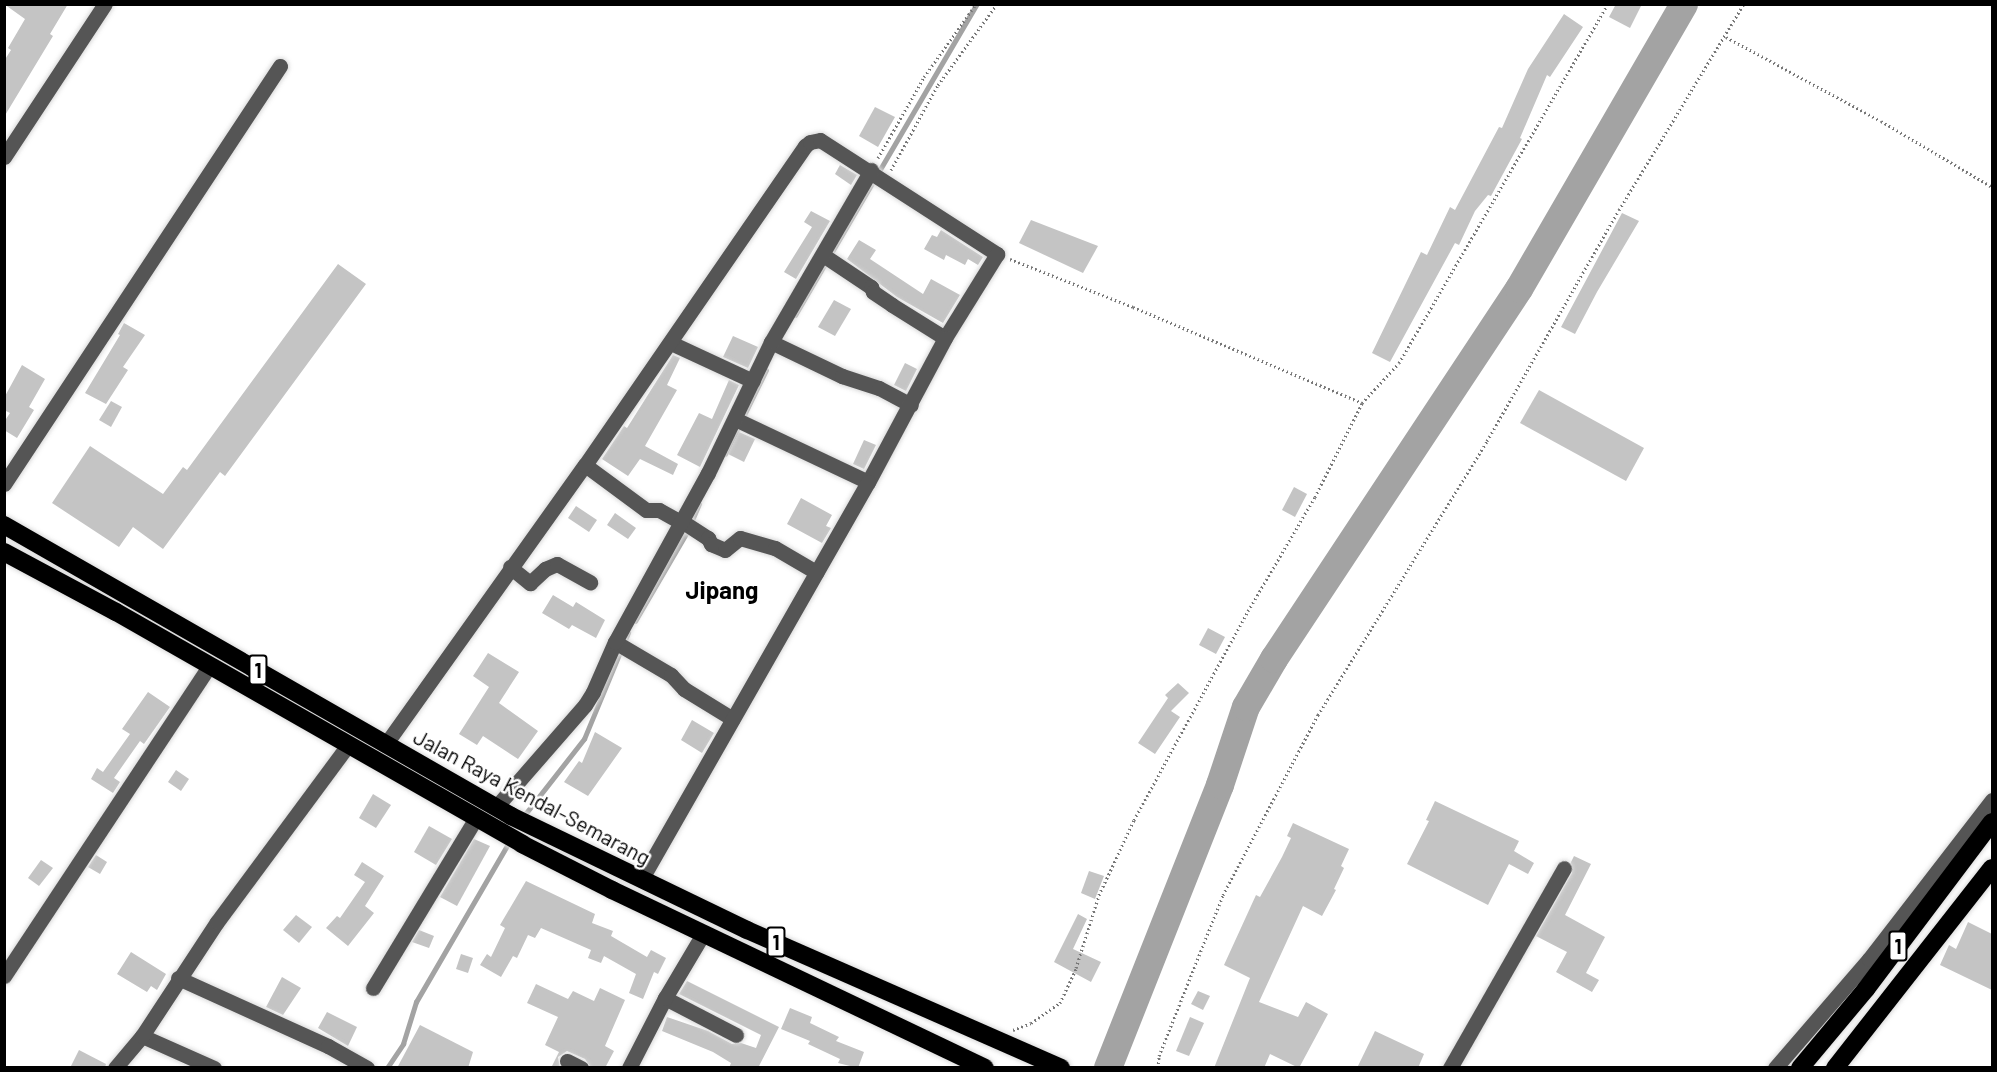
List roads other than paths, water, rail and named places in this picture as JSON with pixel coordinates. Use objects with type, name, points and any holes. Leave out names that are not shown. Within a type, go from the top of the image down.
[{"type":"highway","name":"Jalan Raya Kendal-Semarang","points":[[4,525],[530,826],[747,930],[1061,1068]]},
{"type":"highway","name":"Jalan Raya Kendal-Semarang","points":[[4,552],[116,612],[522,844],[703,934],[985,1068]]},
{"type":"highway","name":"1","points":[[1800,1068],[1866,989],[1992,822]]},
{"type":"highway","name":"1","points":[[1835,1068],[1992,868]]},
{"type":"street","points":[[4,157],[105,4]]},
{"type":"street","points":[[4,484],[280,66]]},
{"type":"street","points":[[385,745],[671,344],[810,142],[820,140],[997,254],[945,338],[868,482],[641,880]]},
{"type":"street","points":[[503,812],[585,705],[621,645],[741,422],[753,381],[776,344],[800,288],[829,258],[878,176]]},
{"type":"street","points":[[829,258],[871,287],[873,292],[882,299],[945,338]]},
{"type":"street","points":[[671,344],[753,381]]},
{"type":"street","points":[[776,344],[842,376],[879,388],[911,405]]},
{"type":"street","points":[[741,422],[868,482]]},
{"type":"street","points":[[585,465],[646,510],[659,510],[708,538],[711,544],[726,550],[740,538],[775,548],[816,572]]},
{"type":"street","points":[[510,567],[530,583],[545,569],[557,564],[590,582]]},
{"type":"street","points":[[621,645],[671,675],[684,690],[733,719]]},
{"type":"street","points":[[4,976],[209,666]]},
{"type":"street","points":[[115,1068],[142,1036],[178,978],[347,746]]},
{"type":"street","points":[[1775,1068],[1869,958],[1992,800]]},
{"type":"street","points":[[373,988],[476,818]]},
{"type":"street","points":[[1450,1068],[1563,868]]},
{"type":"street","points":[[629,1068],[665,998],[703,934]]},
{"type":"street","points":[[178,978],[328,1046],[367,1068]]},
{"type":"street","points":[[665,998],[736,1035]]},
{"type":"street","points":[[142,1036],[214,1068]]},
{"type":"waterway","points":[[795,315],[977,4]]},
{"type":"waterway","points":[[1108,1068],[1220,785],[1246,707],[1274,659],[1519,289],[1684,4]]},
{"type":"waterway","points":[[725,454],[766,370]]},
{"type":"waterway","points":[[635,621],[687,532],[699,504]]},
{"type":"waterway","points":[[523,817],[584,739],[628,633]]},
{"type":"waterway","points":[[387,1068],[403,1044],[416,1002],[509,842]]},
{"type":"district","name":"Jipang","points":[[722,590]]}]
